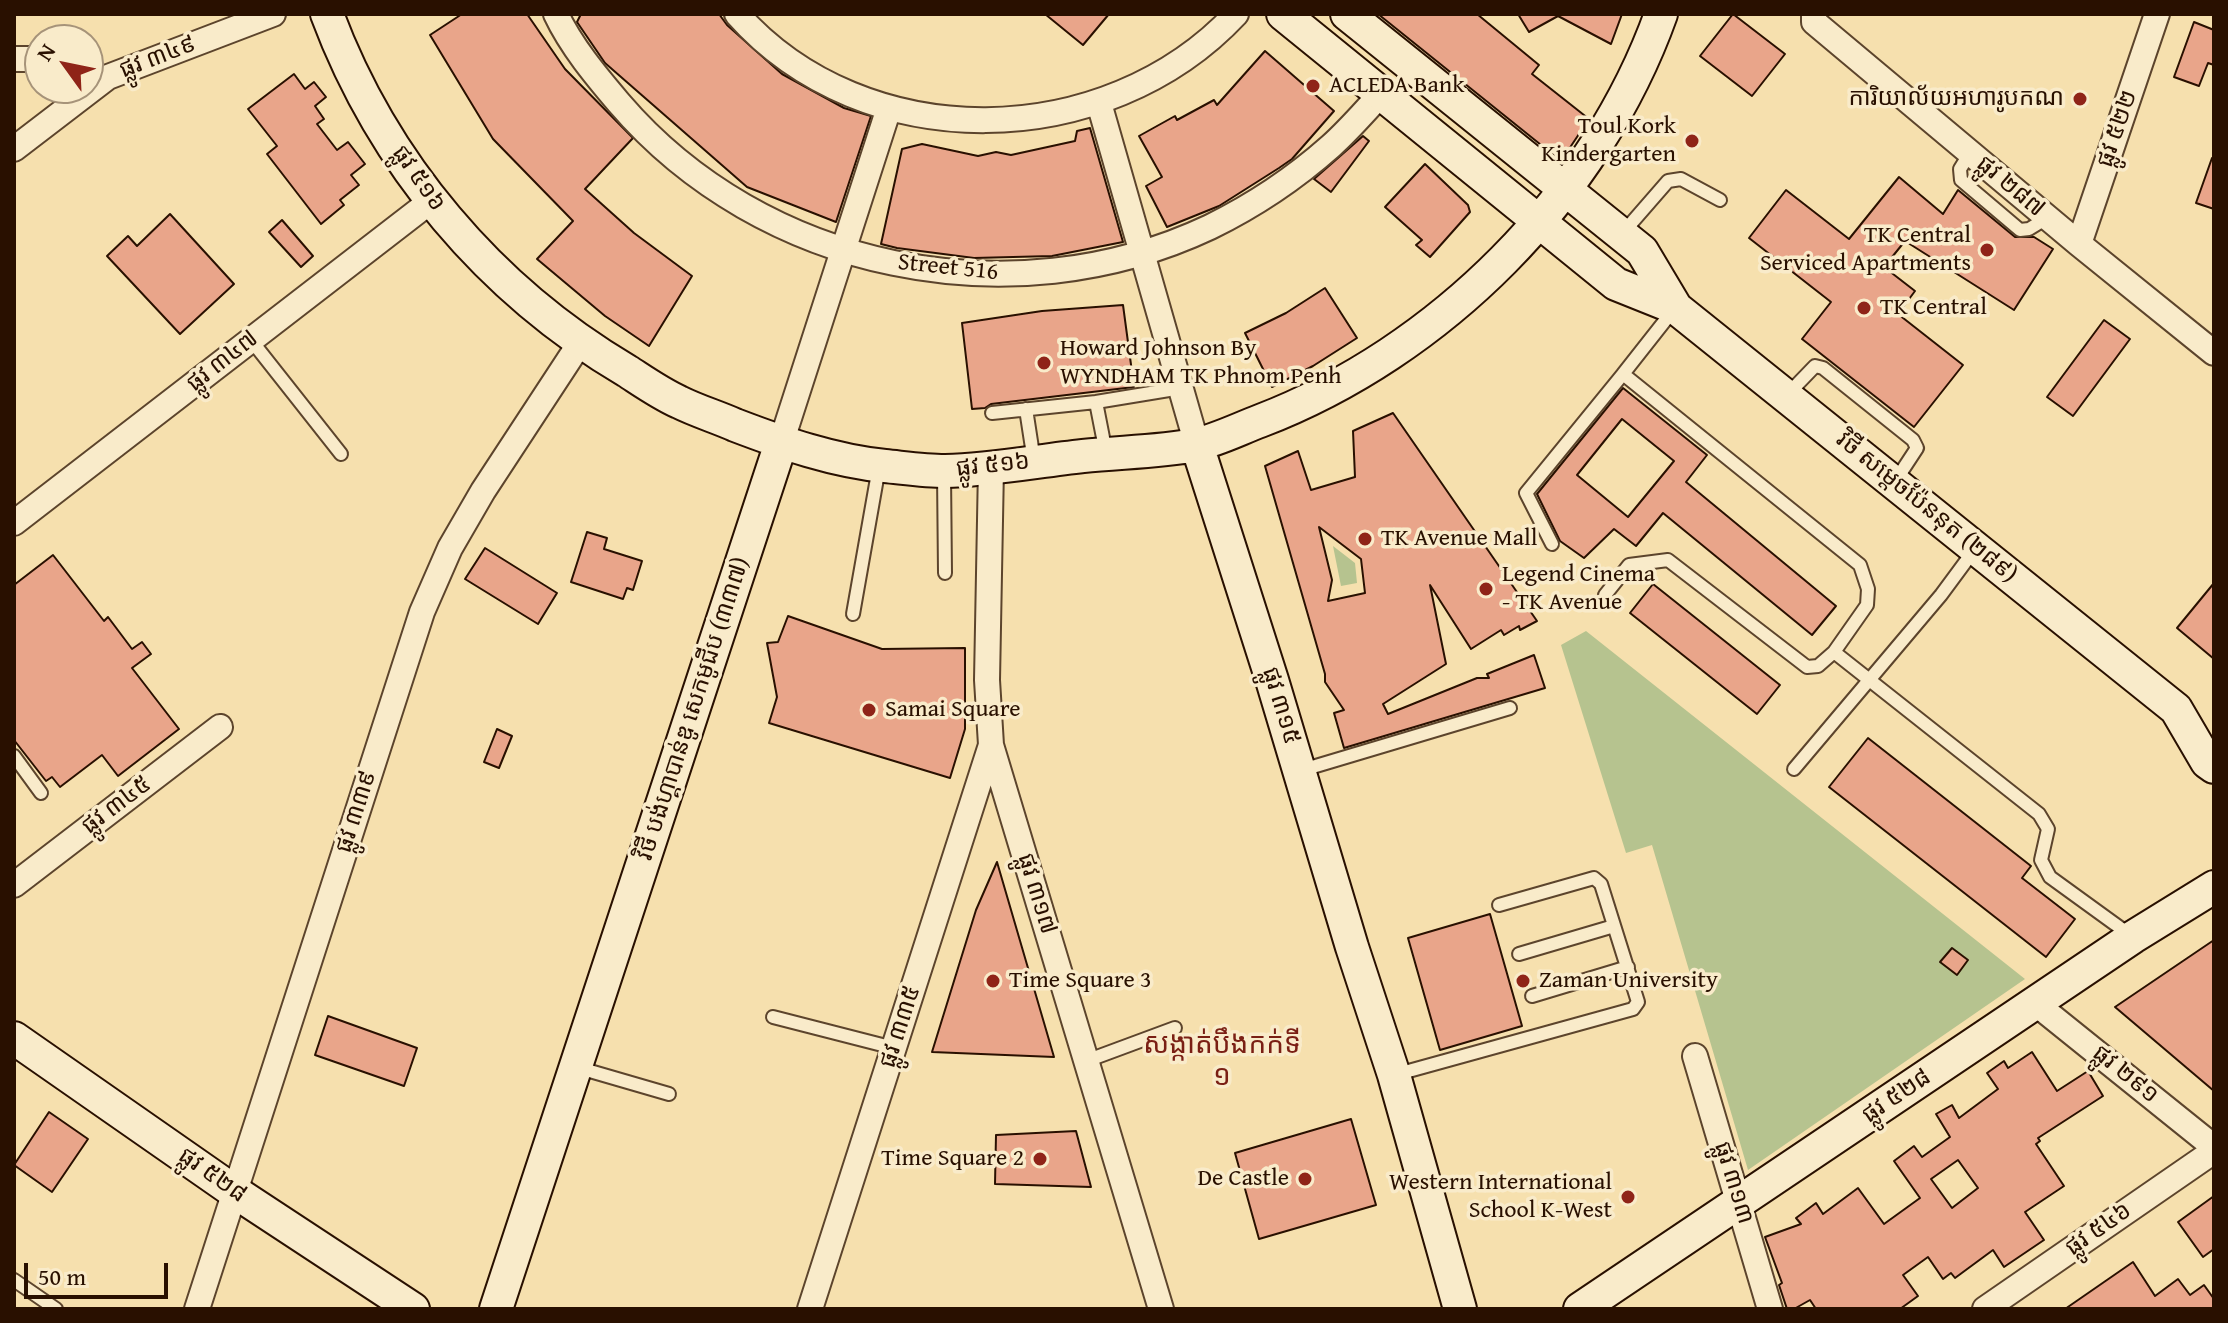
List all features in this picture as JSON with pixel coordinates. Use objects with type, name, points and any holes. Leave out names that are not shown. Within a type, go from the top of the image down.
[{"type":"street","name":"ផ្លូវ ៣៤៩","points":[[104,70],[273,14]]},
{"type":"street","name":"Street 516","points":[[556,14],[595,75],[637,124],[685,168],[739,205],[797,235],[843,252],[917,269],[992,275],[1068,270],[1142,253],[1210,227],[1273,191],[1331,146],[1381,94]]},
{"type":"street","points":[[737,14],[791,61],[838,89],[889,108],[959,121],[1030,119],[1099,103],[1144,84],[1185,59],[1236,14]]},
{"type":"street","name":"វិថី សម្តេចប៉ែននុត (២៨៩)","points":[[1283,14],[1616,284],[1676,308],[2176,709],[2207,762],[2214,767]]},
{"type":"street","name":"វិថី សម្តេចប៉ែននុត (២៨៩)","points":[[1347,14],[1642,251],[1676,308]]},
{"type":"street","name":"ផ្លូវ ៥១៦","points":[[335,16],[374,115],[431,201],[475,252],[524,300],[580,343],[677,401],[781,443],[879,466],[944,471],[1197,445],[1295,407],[1379,361],[1437,320],[1490,273],[1538,221],[1600,138],[1631,84],[1661,14]]},
{"type":"street","name":"ផ្លូវ ២៨៧","points":[[1814,14],[1814,22],[2047,218],[2214,353]]},
{"type":"street","name":"ផ្លូវ ៥២២","points":[[2079,244],[2157,14]]},
{"type":"street","name":"ផ្លូវ ៣១៥","points":[[1099,103],[1197,445],[1394,1075],[1460,1309]]},
{"type":"street","name":"ផ្លូវ ៣៤៩","points":[[14,149],[63,104]]},
{"type":"street","name":"វិថី បង់ហ្គាបាន់ឌូ សេកមូជីប (៣៣៧)","points":[[496,1309],[889,108]]},
{"type":"street","name":"ផ្លូវ ៣៤៧","points":[[14,523],[431,201]]},
{"type":"street","name":"ផ្លូវ ៣៣៩","points":[[197,1309],[422,612],[450,548],[483,491],[580,343]]},
{"type":"street","name":"ផ្លូវ ៣១៧","points":[[991,467],[987,680],[991,745],[1161,1309]]},
{"type":"street","name":"វិថី សម្តេចប៉ែននុត (២៨៩)","points":[[2176,709],[2214,721]]},
{"type":"street","name":"ផ្លូវ ៣៤៥","points":[[14,885],[220,727]]},
{"type":"street","name":"ផ្លូវ ៣៣៥","points":[[810,1309],[991,745]]},
{"type":"street","name":"ផ្លូវ ៥២៨","points":[[1580,1309],[2133,937],[2214,887]]},
{"type":"street","name":"ផ្លូវ ២៩១","points":[[2035,1003],[2214,1149]]},
{"type":"street","name":"ផ្លូវ ៥២៨","points":[[14,1038],[235,1192],[413,1309]]},
{"type":"street","name":"ផ្លូវ ៣១៣","points":[[1695,1056],[1770,1309]]},
{"type":"street","name":"ផ្លូវ ៥៤៦","points":[[1985,1309],[2214,1149]]},
{"type":"lane","points":[[1621,235],[1668,181],[1681,179],[1720,200]]},
{"type":"lane","points":[[1552,544],[1526,493],[1676,308]]},
{"type":"lane","points":[[251,340],[341,454]]},
{"type":"lane","points":[[1786,396],[1809,370],[1815,366],[1823,368],[1913,440],[1917,448],[1914,456],[1894,483]]},
{"type":"lane","points":[[1605,595],[1629,565],[1668,560],[1807,667],[1818,666],[1834,652],[1867,605],[1866,577],[1860,565],[1623,374]]},
{"type":"lane","points":[[992,413],[1096,402],[1169,390]]},
{"type":"lane","points":[[1096,402],[1106,453]]},
{"type":"lane","points":[[1026,409],[1034,462]]},
{"type":"lane","points":[[853,614],[879,466]]},
{"type":"lane","points":[[944,471],[945,573]]},
{"type":"lane","points":[[1794,769],[1941,595],[1975,548]]},
{"type":"lane","points":[[1834,652],[2039,814],[2048,829],[2041,860],[2050,877],[2133,937]]},
{"type":"lane","points":[[1299,771],[1510,708]]},
{"type":"lane","points":[[14,756],[41,793]]},
{"type":"lane","points":[[1394,1075],[1633,1009],[1638,1002],[1601,884],[1594,878],[1499,905]]},
{"type":"lane","points":[[1519,954],[1614,926]]},
{"type":"lane","points":[[1532,996],[1628,967]]},
{"type":"lane","points":[[773,1017],[894,1048]]},
{"type":"lane","points":[[1086,1061],[1175,1028]]},
{"type":"lane","points":[[574,1066],[669,1094]]},
{"type":"lane","points":[[14,1280],[56,1309]]},
{"type":"green space","points":[[1333,546],[1355,563],[1357,583],[1341,586]]},
{"type":"green space","points":[[1586,631],[2025,979],[1748,1170],[1652,845],[1626,853],[1561,645]]},
{"type":"building","points":[[462,14],[527,14],[565,69],[633,138],[585,189],[634,233],[692,276],[649,346],[605,316],[537,259],[573,221],[493,139],[430,35]]},
{"type":"building","points":[[581,14],[719,14],[727,25],[782,74],[844,108],[871,116],[836,222],[747,187],[605,63],[577,22]]},
{"type":"building","points":[[1045,14],[1109,14],[1083,45]]},
{"type":"building","points":[[1378,14],[1477,14],[1539,65],[1532,74],[1589,119],[1561,161]]},
{"type":"building","points":[[1518,14],[1622,14],[1611,44],[1558,16],[1529,32]]},
{"type":"building","points":[[1733,14],[1785,54],[1752,96],[1700,56]]},
{"type":"building","points":[[2194,22],[2214,30],[2214,65],[2208,63],[2199,86],[2174,77]]},
{"type":"building","points":[[1265,51],[1334,111],[1292,159],[1219,206],[1167,227],[1146,186],[1162,177],[1139,136],[1175,116],[1177,120],[1214,100],[1217,105]]},
{"type":"building","points":[[294,74],[305,89],[314,82],[326,97],[315,106],[324,119],[317,124],[337,150],[348,142],[365,164],[351,175],[359,185],[340,200],[344,205],[321,224],[267,154],[277,146],[248,109]]},
{"type":"building","points":[[1090,128],[1123,242],[1052,256],[974,258],[881,244],[902,149],[922,144],[978,156],[996,152],[1011,155],[1075,141],[1077,131]]},
{"type":"building","points":[[1363,136],[1369,141],[1331,192],[1314,179]]},
{"type":"building","points":[[2214,159],[2214,209],[2196,203]]},
{"type":"building","points":[[1425,164],[1468,205],[1470,212],[1430,257],[1416,245],[1422,240],[1385,207]]},
{"type":"building","name":"TK Central","points":[[1899,177],[1943,214],[1958,190],[2015,237],[2034,237],[2053,249],[2014,310],[1905,241],[1884,267],[1915,291],[1898,314],[1963,365],[1914,427],[1802,339],[1831,302],[1749,238],[1786,190],[1849,239]]},
{"type":"building","points":[[170,214],[234,284],[180,334],[107,256],[128,236],[137,246]]},
{"type":"building","points":[[282,220],[313,256],[301,267],[269,232]]},
{"type":"building","points":[[1325,288],[1357,338],[1272,387],[1245,333],[1286,313]]},
{"type":"building","points":[[1123,305],[1134,387],[972,409],[962,323],[1042,311]]},
{"type":"building","points":[[2104,320],[2130,339],[2073,416],[2047,397]]},
{"type":"building","points":[[1623,388],[1707,455],[1686,482],[1836,606],[1812,635],[1663,513],[1636,546],[1614,529],[1584,558],[1560,541],[1537,494]],"holes":[[[1622,419],[1674,461],[1628,517],[1577,475]]]},
{"type":"building","name":"TK Avenue Mall","points":[[1393,413],[1537,621],[1520,630],[1519,626],[1504,635],[1501,630],[1471,649],[1430,585],[1446,664],[1383,704],[1388,714],[1477,678],[1489,678],[1487,674],[1534,655],[1545,688],[1344,748],[1334,713],[1344,710],[1325,682],[1265,466],[1298,451],[1311,490],[1355,477],[1353,431]],"holes":[[[1319,527],[1361,559],[1365,593],[1328,601],[1332,580]]]},
{"type":"building","points":[[587,532],[607,538],[604,549],[642,561],[633,590],[627,588],[623,599],[571,582]]},
{"type":"building","points":[[485,548],[557,593],[538,624],[465,579]]},
{"type":"building","points":[[53,555],[104,621],[108,617],[132,649],[142,642],[151,654],[132,668],[179,729],[118,776],[102,755],[60,787],[52,777],[46,781],[14,740],[14,585]]},
{"type":"building","points":[[2214,583],[2214,659],[2177,628]]},
{"type":"building","points":[[1653,584],[1780,685],[1757,714],[1630,613]]},
{"type":"building","name":"Samai Square","points":[[788,616],[882,649],[965,648],[965,729],[950,778],[769,723],[777,697],[767,643],[778,642]]},
{"type":"building","points":[[497,729],[512,736],[499,768],[484,762]]},
{"type":"building","points":[[1868,738],[2031,866],[2022,878],[2075,919],[2046,957],[1829,787]]},
{"type":"building","name":"Time Square 3","points":[[997,862],[1054,1057],[932,1052],[976,910]]},
{"type":"building","points":[[1490,914],[1522,1026],[1440,1050],[1408,938]]},
{"type":"building","points":[[2214,940],[2214,1091],[2115,1007]]},
{"type":"building","points":[[1952,948],[1968,960],[1957,975],[1940,962]]},
{"type":"building","points":[[328,1016],[417,1048],[404,1086],[315,1055]]},
{"type":"building","points":[[2032,1052],[2057,1091],[2088,1071],[2103,1096],[2038,1138],[2040,1141],[2036,1144],[2064,1186],[2025,1212],[2044,1240],[2004,1267],[1993,1250],[1955,1278],[1951,1273],[1943,1279],[1928,1257],[1903,1275],[1918,1296],[1900,1309],[1816,1309],[1810,1300],[1794,1309],[1787,1309],[1779,1285],[1782,1283],[1765,1237],[1801,1224],[1796,1218],[1816,1203],[1823,1214],[1858,1188],[1884,1224],[1920,1198],[1894,1161],[1914,1146],[1922,1157],[1950,1137],[1936,1114],[1952,1105],[1959,1118],[1998,1089],[1987,1073],[2004,1061],[2008,1068]],"holes":[[[1958,1160],[1978,1188],[1952,1208],[1931,1179]]]},
{"type":"building","points":[[49,1112],[88,1139],[52,1192],[14,1165]]},
{"type":"building","name":"De Castle","points":[[1351,1119],[1376,1205],[1259,1239],[1235,1153]]},
{"type":"building","name":"Time Square 2","points":[[1076,1131],[1091,1187],[995,1184],[996,1135]]},
{"type":"building","points":[[2214,1196],[2214,1249],[2203,1257],[2178,1222]]},
{"type":"building","points":[[2133,1262],[2155,1296],[2178,1279],[2190,1295],[2204,1285],[2214,1299],[2214,1309],[2065,1309]]},
{"type":"place","name":"ACLEDA Bank","points":[[1313,86]]},
{"type":"place","name":"ការិយាល័យអហារូបកណ","points":[[2080,99]]},
{"type":"place","name":"Toul Kork Kindergarten","points":[[1692,141]]},
{"type":"place","name":"TK Central Serviced Apartments","points":[[1987,250]]},
{"type":"place","name":"TK Central","points":[[1864,308]]},
{"type":"place","name":"Howard Johnson By WYNDHAM TK Phnom Penh","points":[[1044,363]]},
{"type":"place","name":"TK Avenue Mall","points":[[1365,539]]},
{"type":"place","name":"Legend Cinema - TK Avenue","points":[[1486,589]]},
{"type":"place","name":"Samai Square","points":[[869,710]]},
{"type":"place","name":"Time Square 3","points":[[993,981]]},
{"type":"place","name":"Zaman University","points":[[1523,981]]},
{"type":"place","name":"Time Square 2","points":[[1040,1159]]},
{"type":"place","name":"De Castle","points":[[1305,1179]]},
{"type":"place","name":"Western International School K-West","points":[[1628,1197]]},
{"type":"district","name":"សង្កាត់បឹងកក់ទី ១","points":[[1222,1062]]}]
